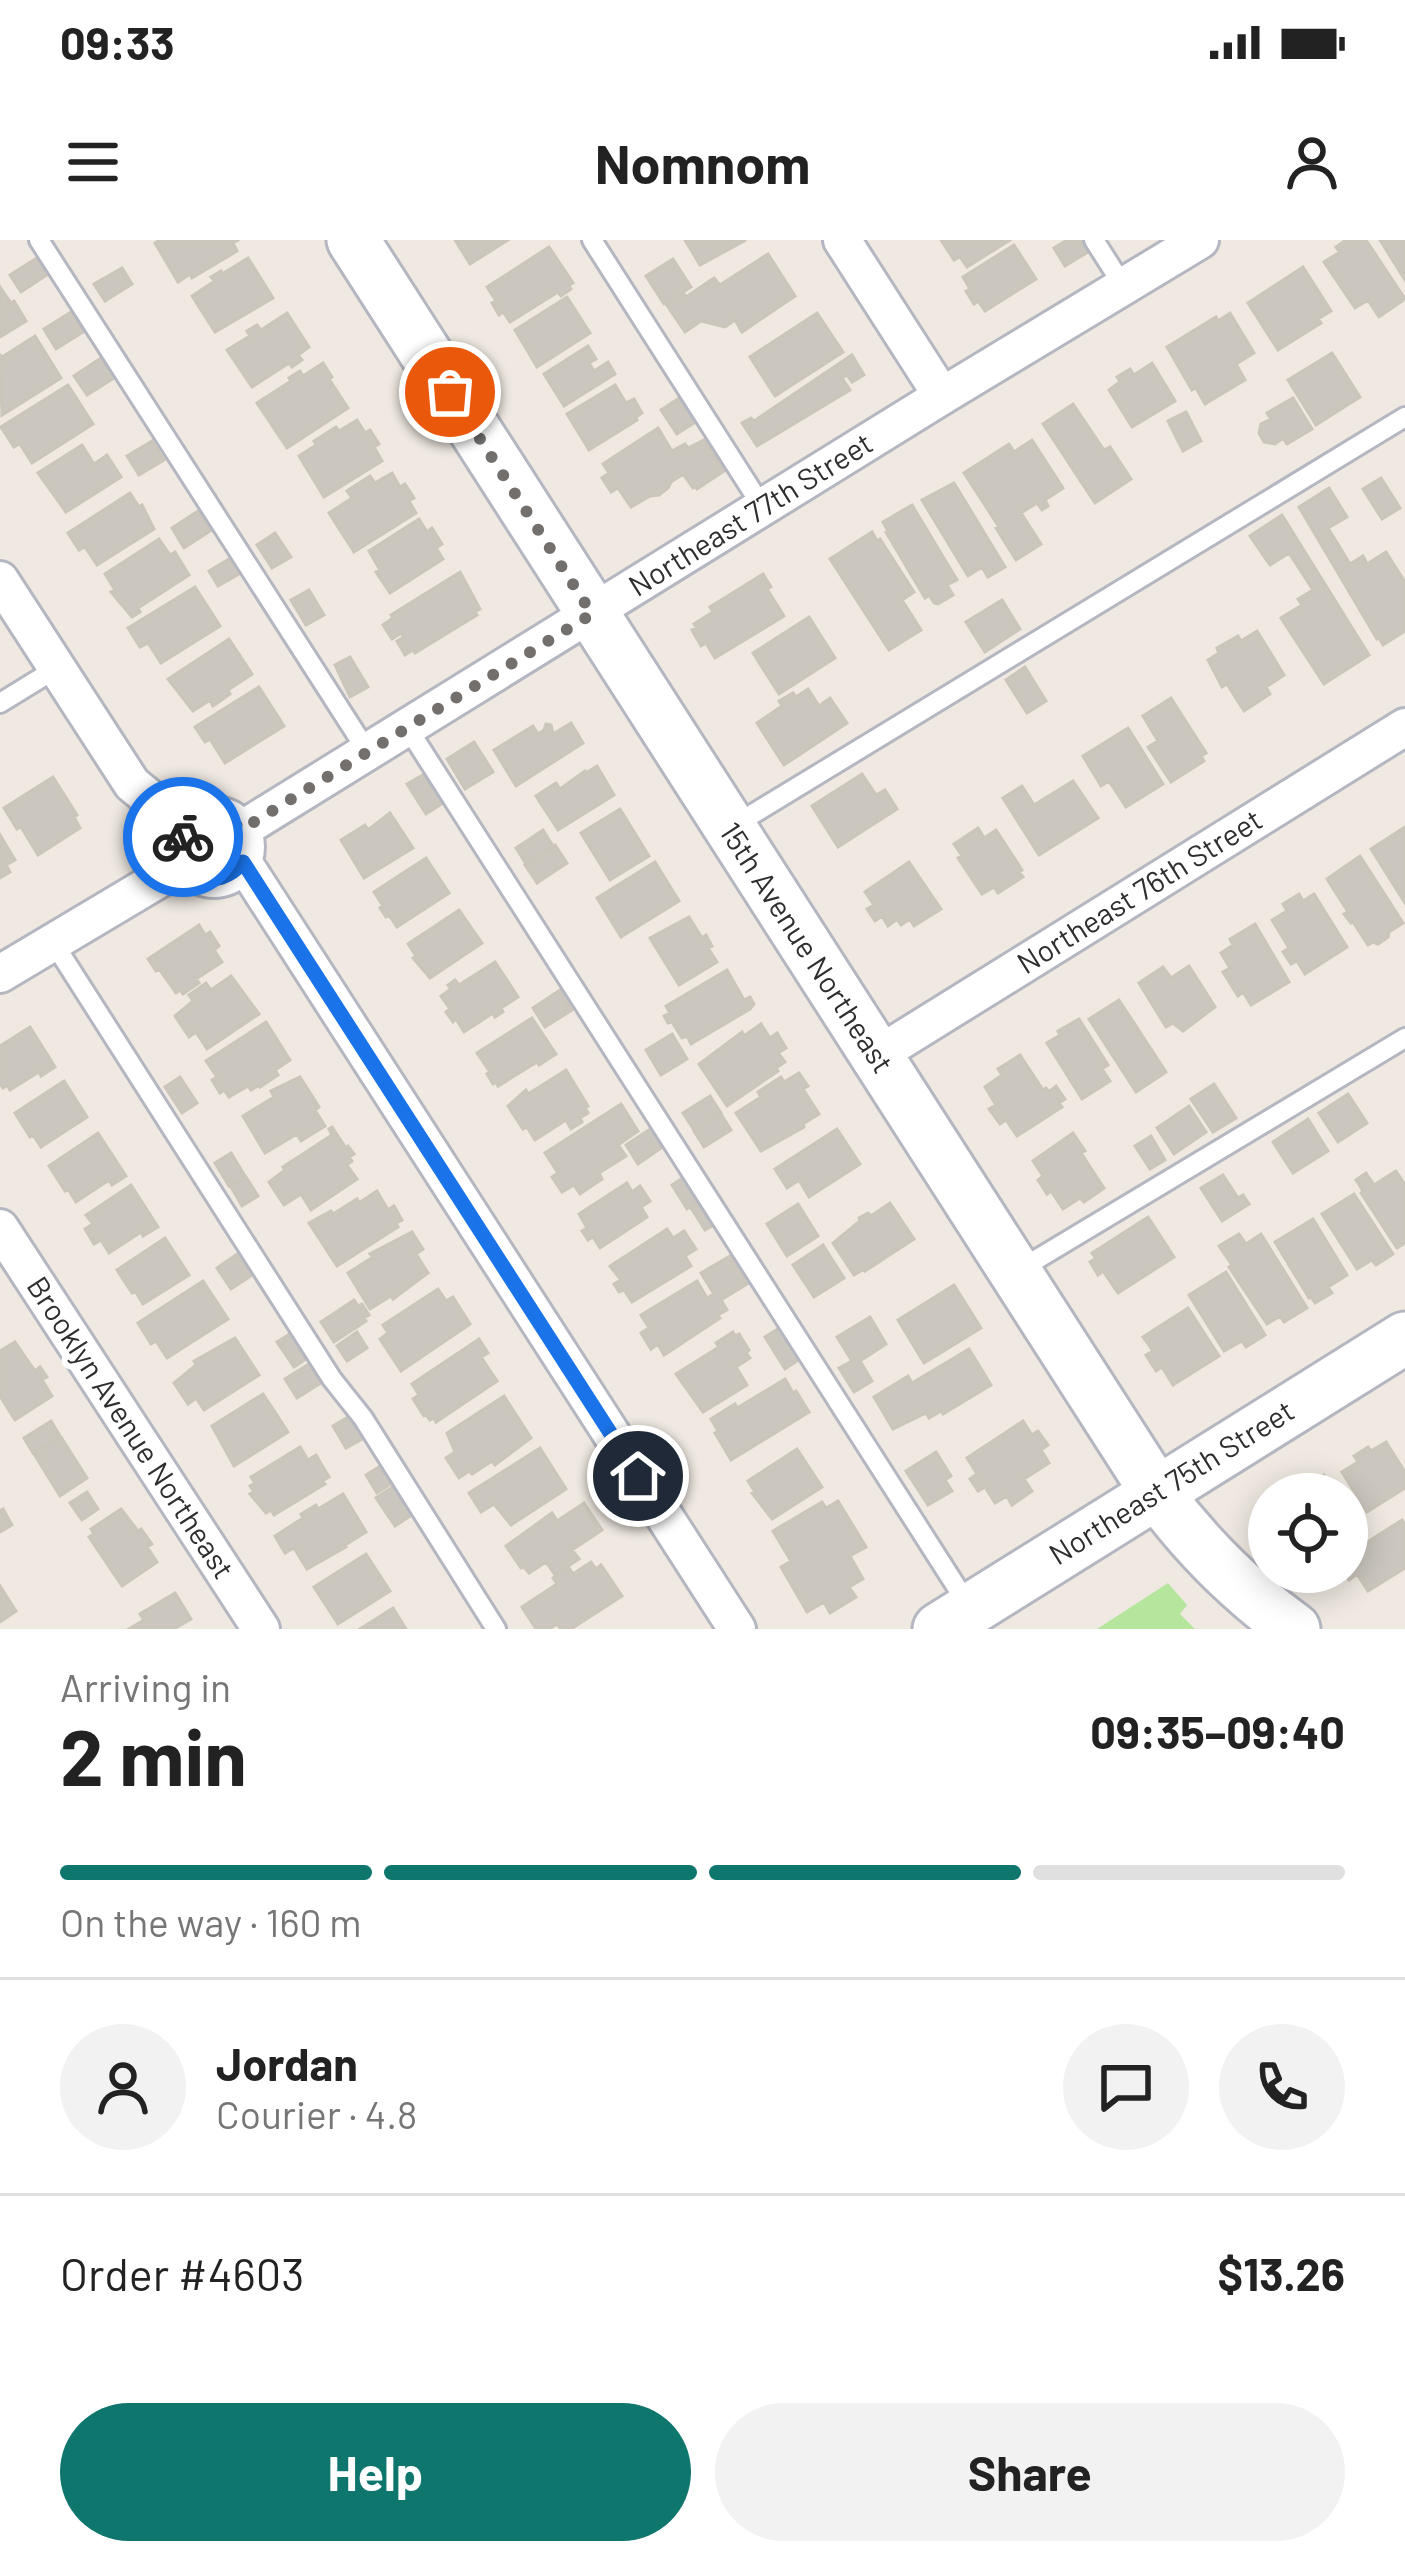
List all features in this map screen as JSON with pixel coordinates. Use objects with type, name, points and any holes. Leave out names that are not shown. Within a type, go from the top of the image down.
[{"type":"main road","name":"15th Avenue Northeast","points":[[352,240],[1157,1493],[1234,1582],[1294,1629]]},
{"type":"main road","name":"Northeast 75th Street","points":[[955,1619],[1405,1338]]},
{"type":"street","points":[[842,240],[942,396]]},
{"type":"street","name":"Northeast 77th Street","points":[[242,846],[367,752],[1201,240]]},
{"type":"street","points":[[0,580],[132,784],[187,846],[199,876],[228,876],[242,846]]},
{"type":"street","name":"Northeast 76th Street","points":[[875,1056],[1405,727]]},
{"type":"street","points":[[0,974],[187,846],[202,817],[213,814],[234,822],[242,846],[736,1629]]},
{"type":"street","name":"Brooklyn Avenue Northeast","points":[[0,1228],[261,1629]]},
{"type":"lane","points":[[39,240],[367,752]]},
{"type":"lane","points":[[592,240],[763,508]]},
{"type":"lane","points":[[1094,240],[1124,287]]},
{"type":"lane","points":[[729,829],[1405,417]]},
{"type":"lane","points":[[0,703],[57,668]]},
{"type":"lane","points":[[407,727],[955,1619]]},
{"type":"lane","points":[[53,942],[496,1629]]},
{"type":"lane","points":[[1015,1273],[1405,1038]]},
{"type":"green space","points":[[1168,1583],[1187,1605],[1180,1614],[1195,1629],[1097,1629]]},
{"type":"building","points":[[238,240],[233,243],[237,251],[178,282],[155,243]]},
{"type":"building","points":[[455,240],[508,240],[470,264]]},
{"type":"building","points":[[685,240],[746,240],[700,265]]},
{"type":"building","points":[[941,240],[1010,240],[967,267],[960,257],[954,260]]},
{"type":"building","points":[[1067,240],[1080,240],[1088,252],[1065,266],[1054,248]]},
{"type":"building","points":[[1346,240],[1366,240],[1405,299],[1379,317],[1368,300],[1355,308],[1324,262],[1340,252],[1336,247]]},
{"type":"building","points":[[1380,240],[1405,240],[1405,280]]},
{"type":"building","points":[[1014,245],[1036,279],[985,311],[978,301],[974,304],[963,277]]},
{"type":"building","points":[[549,247],[573,283],[571,289],[510,322],[503,312],[499,315],[487,287]]},
{"type":"building","points":[[768,254],[795,296],[742,332],[735,320],[725,327],[701,321],[685,332],[666,304],[714,278],[720,285]]},
{"type":"building","points":[[37,258],[48,274],[21,292],[10,275]]},
{"type":"building","points":[[248,258],[273,298],[215,332],[192,296],[215,281],[211,277]]},
{"type":"building","points":[[673,259],[691,287],[664,304],[646,276]]},
{"type":"building","points":[[1303,267],[1331,311],[1318,319],[1321,323],[1278,350],[1248,303]]},
{"type":"building","points":[[122,268],[132,284],[105,301],[94,284]]},
{"type":"building","points":[[0,287],[26,321],[0,337]]},
{"type":"building","points":[[567,297],[590,333],[537,367],[515,330]]},
{"type":"building","points":[[71,312],[83,332],[56,349],[44,329]]},
{"type":"building","points":[[287,313],[309,347],[298,355],[302,360],[252,387],[227,350],[250,336],[247,331],[257,325],[261,330]]},
{"type":"building","points":[[817,313],[843,352],[775,396],[750,357]]},
{"type":"building","points":[[1230,313],[1254,353],[1236,364],[1245,380],[1205,404],[1167,347]]},
{"type":"building","points":[[35,336],[61,378],[2,415],[0,355]]},
{"type":"building","points":[[588,346],[596,359],[589,363],[594,371],[608,362],[615,374],[564,406],[544,374]]},
{"type":"building","points":[[1332,353],[1360,397],[1316,425],[1288,380]]},
{"type":"building","points":[[852,355],[864,375],[852,382],[847,375],[842,378],[850,390],[757,446],[742,423],[754,421]]},
{"type":"building","points":[[101,358],[114,378],[87,395],[74,376]]},
{"type":"building","points":[[323,363],[348,408],[287,448],[257,403],[300,371],[303,376]]},
{"type":"building","points":[[1152,363],[1175,401],[1132,427],[1109,390],[1120,382],[1117,377],[1130,369],[1134,375]]},
{"type":"building","points":[[68,385],[93,424],[32,463],[1,427]]},
{"type":"building","points":[[615,385],[626,403],[634,399],[642,413],[589,450],[567,414]]},
{"type":"building","points":[[687,393],[703,417],[677,434],[661,410]]},
{"type":"building","points":[[1293,398],[1312,429],[1287,444],[1283,438],[1275,444],[1264,442],[1259,433],[1261,424],[1271,419],[1267,413]]},
{"type":"building","points":[[1073,404],[1104,450],[1110,447],[1131,479],[1095,503],[1043,424]]},
{"type":"building","points":[[1186,412],[1201,441],[1183,451],[1168,421]]},
{"type":"building","points":[[357,420],[379,444],[374,447],[382,461],[324,497],[299,456],[336,427],[339,431]]},
{"type":"building","points":[[658,428],[672,451],[704,440],[724,471],[697,489],[683,474],[659,495],[631,507],[618,488],[611,492],[602,478],[609,473],[603,464]]},
{"type":"building","points":[[1032,440],[1063,488],[1045,500],[1048,506],[1042,510],[1037,503],[1021,513],[1041,544],[1016,560],[964,473],[1009,444],[1014,452]]},
{"type":"building","points":[[152,441],[164,460],[139,475],[127,456]]},
{"type":"building","points":[[82,445],[94,464],[107,455],[121,477],[66,512],[38,473]]},
{"type":"building","points":[[392,473],[414,498],[409,501],[416,513],[354,552],[329,513],[352,498],[347,491],[370,476],[375,483]]},
{"type":"building","points":[[1381,478],[1400,508],[1382,519],[1363,489]]},
{"type":"building","points":[[954,483],[1005,567],[988,577],[982,567],[968,576],[922,500]]},
{"type":"building","points":[[1329,488],[1347,517],[1328,528],[1350,564],[1363,556],[1367,564],[1386,552],[1405,582],[1405,631],[1383,645],[1299,507]]},
{"type":"building","points":[[130,493],[154,529],[97,565],[68,533]]},
{"type":"building","points":[[912,505],[957,580],[947,585],[953,595],[938,604],[929,595],[925,598],[883,522]]},
{"type":"building","points":[[198,511],[210,531],[184,548],[172,528]]},
{"type":"building","points":[[1282,515],[1369,655],[1324,684],[1281,618],[1302,605],[1298,599],[1313,590],[1289,553],[1270,565],[1250,536]]},
{"type":"building","points":[[419,519],[442,544],[436,548],[443,559],[390,593],[369,551]]},
{"type":"building","points":[[872,532],[914,592],[902,600],[921,630],[889,650],[830,559]]},
{"type":"building","points":[[275,533],[291,557],[272,568],[257,545]]},
{"type":"building","points":[[159,539],[170,555],[175,552],[189,575],[138,608],[140,612],[132,617],[111,592],[115,590],[105,574]]},
{"type":"building","points":[[229,559],[239,574],[218,586],[209,571]]},
{"type":"building","points":[[460,572],[480,609],[477,615],[405,655],[397,641],[404,637],[401,633],[392,639],[383,625],[391,615]]},
{"type":"building","points":[[763,574],[784,616],[715,658],[706,643],[701,646],[692,630],[697,628],[694,624],[713,612],[710,607]]},
{"type":"building","points":[[195,587],[220,626],[161,663],[148,643],[140,647],[128,628]]},
{"type":"building","points":[[309,590],[324,615],[306,625],[291,600]]},
{"type":"building","points":[[1002,600],[1020,629],[985,652],[966,622]]},
{"type":"building","points":[[809,617],[835,658],[779,694],[753,653]]},
{"type":"building","points":[[1257,631],[1284,675],[1266,687],[1270,694],[1244,711],[1227,684],[1222,687],[1208,660],[1219,653],[1217,648]]},
{"type":"building","points":[[229,639],[252,674],[213,706],[210,700],[193,711],[168,679]]},
{"type":"building","points":[[350,657],[368,687],[350,697],[335,665]]},
{"type":"building","points":[[1025,667],[1046,701],[1027,713],[1006,680]]},
{"type":"building","points":[[259,687],[284,726],[225,763],[210,739],[205,742],[195,727]]},
{"type":"building","points":[[808,689],[819,706],[830,698],[847,723],[784,765],[757,723],[782,706],[779,701]]},
{"type":"building","points":[[1171,698],[1206,753],[1201,756],[1204,761],[1171,782],[1148,747],[1158,741],[1143,716]]},
{"type":"building","points":[[571,723],[583,743],[516,786],[494,750],[533,726],[538,734],[546,724],[551,725],[553,734]]},
{"type":"building","points":[[1128,728],[1163,784],[1126,807],[1109,781],[1101,786],[1083,756]]},
{"type":"building","points":[[474,742],[493,772],[465,789],[447,759]]},
{"type":"building","points":[[597,766],[614,795],[558,830],[536,796],[556,783],[560,789]]},
{"type":"building","points":[[428,772],[446,801],[426,814],[407,784]]},
{"type":"building","points":[[862,774],[876,795],[885,790],[897,809],[838,847],[812,806]]},
{"type":"building","points":[[53,777],[80,828],[38,855],[4,808]]},
{"type":"building","points":[[1073,781],[1098,818],[1039,855],[1003,798],[1022,786],[1034,805]]},
{"type":"building","points":[[620,809],[649,856],[610,880],[581,833]]},
{"type":"building","points":[[390,813],[413,848],[364,878],[341,840],[365,825],[368,830]]},
{"type":"building","points":[[1405,827],[1405,903],[1371,849]]},
{"type":"building","points":[[978,828],[984,838],[996,830],[1022,870],[1023,877],[998,893],[994,887],[982,894],[958,858],[962,856],[954,844]]},
{"type":"building","points":[[543,830],[553,846],[526,864],[516,848]]},
{"type":"building","points":[[0,835],[15,860],[6,865],[10,872],[0,878]]},
{"type":"building","points":[[555,845],[567,863],[537,883],[525,865]]},
{"type":"building","points":[[1360,856],[1403,923],[1378,944],[1368,945],[1344,914],[1348,912],[1327,879]]},
{"type":"building","points":[[426,858],[449,893],[397,927],[380,908],[374,892]]},
{"type":"building","points":[[655,862],[679,901],[621,937],[597,898]]},
{"type":"building","points":[[909,862],[941,909],[914,926],[910,919],[901,925],[897,919],[888,926],[882,916],[875,921],[867,909],[874,905],[865,892]]},
{"type":"building","points":[[1299,894],[1303,901],[1314,894],[1347,947],[1305,974],[1283,952],[1289,948],[1272,920],[1287,911],[1283,904]]},
{"type":"building","points":[[459,910],[482,943],[430,978],[408,944]]},
{"type":"building","points":[[689,917],[702,938],[706,935],[717,962],[679,985],[650,938]]},
{"type":"building","points":[[1255,924],[1289,982],[1251,1005],[1243,992],[1238,996],[1223,972],[1230,968],[1221,953],[1233,945],[1230,939]]},
{"type":"building","points":[[199,925],[219,946],[214,950],[222,962],[183,994],[176,993],[148,959]]},
{"type":"building","points":[[495,962],[518,997],[501,1008],[503,1012],[495,1017],[493,1013],[464,1032],[446,1012],[450,1009],[441,996],[455,980],[459,985]]},
{"type":"building","points":[[1189,966],[1215,1007],[1183,1031],[1173,1023],[1166,1027],[1139,983],[1163,967],[1171,978]]},
{"type":"building","points":[[727,970],[744,1000],[750,997],[754,1004],[691,1044],[668,1023],[666,1006]]},
{"type":"building","points":[[231,976],[259,1014],[207,1049],[196,1032],[189,1037],[175,1016],[193,1001],[189,995],[206,983],[211,990]]},
{"type":"building","points":[[560,990],[572,1010],[545,1027],[533,1008]]},
{"type":"building","points":[[1119,1000],[1166,1072],[1136,1092],[1089,1019]]},
{"type":"building","points":[[532,1018],[556,1054],[498,1086],[493,1084],[477,1053]]},
{"type":"building","points":[[1079,1019],[1108,1065],[1102,1069],[1110,1081],[1082,1099],[1047,1043]]},
{"type":"building","points":[[266,1022],[290,1060],[260,1087],[251,1090],[248,1086],[229,1097],[224,1090],[220,1093],[212,1080],[217,1077],[206,1061]]},
{"type":"building","points":[[761,1024],[770,1038],[777,1033],[786,1048],[778,1053],[785,1062],[727,1106],[699,1064]]},
{"type":"building","points":[[30,1027],[55,1067],[10,1090],[7,1085],[3,1088],[0,1046]]},
{"type":"building","points":[[672,1034],[687,1059],[661,1075],[646,1050]]},
{"type":"building","points":[[1020,1055],[1043,1090],[1049,1092],[1056,1086],[1065,1099],[1059,1103],[1062,1107],[1017,1136],[1006,1120],[1000,1124],[989,1109],[996,1105],[985,1087],[1002,1075],[998,1069]]},
{"type":"building","points":[[566,1070],[588,1113],[571,1129],[566,1120],[535,1140],[508,1106],[526,1090],[528,1094]]},
{"type":"building","points":[[799,1073],[819,1114],[761,1151],[736,1113],[781,1077],[784,1082]]},
{"type":"building","points":[[180,1077],[197,1103],[182,1113],[165,1087]]},
{"type":"building","points":[[300,1077],[325,1126],[301,1141],[297,1134],[265,1153],[243,1116],[274,1097],[271,1091]]},
{"type":"building","points":[[64,1081],[87,1117],[41,1147],[15,1113]]},
{"type":"building","points":[[1214,1084],[1236,1118],[1213,1132],[1191,1099]]},
{"type":"building","points":[[1348,1094],[1367,1123],[1338,1142],[1319,1113]]},
{"type":"building","points":[[710,1096],[721,1113],[694,1130],[683,1113]]},
{"type":"building","points":[[621,1104],[638,1131],[618,1145],[626,1156],[599,1173],[602,1179],[580,1194],[574,1185],[562,1192],[552,1177],[558,1173],[545,1153]]},
{"type":"building","points":[[1189,1106],[1206,1132],[1174,1154],[1157,1128]]},
{"type":"building","points":[[721,1114],[731,1130],[704,1147],[694,1131]]},
{"type":"building","points":[[1308,1119],[1328,1151],[1293,1173],[1273,1142]]},
{"type":"building","points":[[332,1127],[354,1154],[347,1165],[357,1179],[311,1210],[301,1194],[284,1205],[269,1182],[283,1167],[332,1135]]},
{"type":"building","points":[[652,1128],[664,1146],[638,1164],[626,1145]]},
{"type":"building","points":[[837,1129],[860,1164],[809,1197],[799,1180],[787,1188],[775,1169]]},
{"type":"building","points":[[98,1133],[126,1176],[112,1185],[109,1180],[76,1202],[49,1166]]},
{"type":"building","points":[[1073,1133],[1104,1188],[1063,1209],[1038,1180],[1043,1176],[1033,1161]]},
{"type":"building","points":[[1151,1136],[1165,1160],[1150,1169],[1135,1146]]},
{"type":"building","points":[[231,1153],[245,1176],[229,1186],[215,1163]]},
{"type":"building","points":[[1396,1171],[1405,1185],[1405,1243],[1397,1248],[1356,1180],[1366,1173],[1374,1185]]},
{"type":"building","points":[[689,1174],[704,1198],[687,1209],[672,1185]]},
{"type":"building","points":[[1223,1175],[1238,1198],[1243,1195],[1249,1204],[1222,1221],[1201,1188]]},
{"type":"building","points":[[246,1177],[258,1196],[242,1206],[231,1187]]},
{"type":"building","points":[[627,1183],[632,1192],[640,1186],[650,1201],[641,1207],[647,1217],[600,1248],[582,1231],[587,1228],[579,1214]]},
{"type":"building","points":[[131,1185],[158,1227],[109,1253],[101,1240],[94,1244],[85,1229],[93,1224],[86,1215]]},
{"type":"building","points":[[377,1191],[388,1210],[394,1206],[402,1220],[337,1266],[309,1223]]},
{"type":"building","points":[[1354,1194],[1393,1254],[1376,1265],[1372,1260],[1357,1269],[1322,1214]]},
{"type":"building","points":[[705,1199],[719,1222],[705,1230],[691,1208]]},
{"type":"building","points":[[890,1203],[914,1239],[854,1275],[833,1243],[859,1218]]},
{"type":"building","points":[[798,1204],[818,1236],[787,1256],[767,1224]]},
{"type":"building","points":[[1148,1217],[1174,1257],[1118,1293],[1103,1271],[1098,1275],[1090,1262],[1096,1258],[1092,1253]]},
{"type":"building","points":[[1313,1219],[1347,1275],[1328,1287],[1332,1293],[1315,1303],[1275,1242]]},
{"type":"building","points":[[667,1229],[673,1238],[684,1231],[696,1249],[685,1256],[691,1266],[632,1302],[614,1284],[621,1280],[610,1266]]},
{"type":"building","points":[[412,1232],[423,1249],[416,1254],[428,1273],[393,1299],[370,1309],[348,1273],[373,1257],[370,1254]]},
{"type":"building","points":[[1239,1234],[1246,1244],[1261,1234],[1307,1308],[1284,1322],[1280,1316],[1267,1324],[1219,1246]]},
{"type":"building","points":[[165,1238],[189,1275],[143,1304],[117,1270]]},
{"type":"building","points":[[823,1245],[844,1278],[814,1297],[793,1265]]},
{"type":"building","points":[[243,1250],[258,1271],[231,1289],[217,1268]]},
{"type":"building","points":[[730,1256],[747,1284],[721,1300],[727,1310],[664,1355],[658,1344],[651,1349],[641,1333],[649,1328],[641,1315],[697,1281],[707,1298],[714,1294],[701,1273]]},
{"type":"building","points":[[1226,1272],[1265,1335],[1246,1347],[1242,1341],[1224,1351],[1189,1295]]},
{"type":"building","points":[[203,1281],[228,1319],[167,1358],[138,1323]]},
{"type":"building","points":[[954,1285],[981,1328],[924,1363],[898,1320]]},
{"type":"building","points":[[438,1289],[446,1301],[453,1297],[470,1324],[401,1371],[380,1339],[388,1333],[383,1325]]},
{"type":"building","points":[[354,1300],[369,1315],[334,1342],[321,1322]]},
{"type":"building","points":[[1188,1308],[1219,1356],[1173,1385],[1162,1367],[1156,1371],[1146,1355],[1153,1351],[1143,1337]]},
{"type":"building","points":[[870,1317],[886,1344],[860,1361],[872,1381],[854,1392],[839,1368],[852,1361],[837,1337]]},
{"type":"building","points":[[784,1325],[804,1356],[785,1369],[765,1337]]},
{"type":"building","points":[[296,1330],[312,1355],[294,1367],[277,1342]]},
{"type":"building","points":[[357,1332],[367,1348],[347,1361],[337,1346]]},
{"type":"building","points":[[733,1332],[749,1350],[750,1358],[736,1367],[747,1385],[703,1412],[676,1374],[719,1347],[716,1343]]},
{"type":"building","points":[[235,1338],[259,1375],[204,1410],[196,1398],[188,1404],[174,1383],[196,1365],[194,1361]]},
{"type":"building","points":[[479,1339],[488,1353],[481,1357],[497,1381],[436,1422],[430,1420],[413,1399],[419,1395],[412,1384]]},
{"type":"building","points":[[15,1342],[35,1371],[40,1367],[47,1377],[42,1380],[52,1396],[15,1420],[0,1396],[0,1351]]},
{"type":"building","points":[[969,1349],[991,1385],[943,1414],[929,1418],[926,1413],[893,1429],[874,1397],[908,1376],[912,1383]]},
{"type":"building","points":[[312,1362],[324,1381],[297,1398],[285,1379]]},
{"type":"building","points":[[785,1379],[809,1412],[731,1460],[711,1419]]},
{"type":"building","points":[[263,1394],[288,1432],[234,1466],[212,1426]]},
{"type":"building","points":[[504,1396],[531,1438],[495,1465],[492,1461],[459,1478],[446,1458],[455,1452],[447,1433]]},
{"type":"building","points":[[353,1414],[366,1437],[346,1448],[333,1426]]},
{"type":"building","points":[[51,1421],[60,1436],[33,1453],[24,1438]]},
{"type":"building","points":[[1023,1421],[1032,1435],[1038,1431],[1048,1445],[1041,1450],[1049,1463],[1024,1479],[1032,1491],[1012,1505],[1007,1496],[995,1503],[985,1487],[978,1491],[970,1479],[977,1474],[967,1458]]},
{"type":"building","points":[[61,1437],[87,1478],[60,1496],[34,1454]]},
{"type":"building","points":[[1386,1442],[1405,1472],[1405,1488],[1368,1511],[1368,1473],[1342,1472],[1358,1462],[1354,1456],[1368,1447],[1371,1451]]},
{"type":"building","points":[[300,1447],[308,1460],[316,1455],[329,1477],[274,1515],[271,1510],[266,1513],[250,1494],[255,1483],[251,1477]]},
{"type":"building","points":[[540,1448],[566,1489],[511,1525],[494,1504],[481,1512],[469,1493]]},
{"type":"building","points":[[797,1449],[822,1487],[772,1519],[748,1481]]},
{"type":"building","points":[[936,1452],[951,1476],[945,1480],[952,1491],[928,1505],[906,1471]]},
{"type":"building","points":[[382,1465],[392,1483],[377,1493],[366,1475]]},
{"type":"building","points":[[394,1486],[413,1514],[395,1526],[376,1498]]},
{"type":"building","points":[[87,1492],[98,1509],[82,1520],[70,1503]]},
{"type":"building","points":[[343,1494],[366,1532],[307,1569],[294,1548],[285,1553],[275,1536],[303,1518],[301,1514]]},
{"type":"building","points":[[838,1501],[866,1547],[850,1556],[863,1579],[849,1587],[856,1597],[830,1613],[824,1602],[807,1612],[781,1567],[791,1561],[773,1531],[822,1502],[826,1508]]},
{"type":"building","points":[[584,1503],[602,1530],[572,1550],[579,1559],[555,1575],[546,1562],[529,1573],[521,1568],[506,1546],[552,1513],[557,1521]]},
{"type":"building","points":[[121,1509],[152,1544],[147,1547],[157,1562],[122,1586],[89,1537],[94,1534],[91,1529]]},
{"type":"building","points":[[0,1511],[12,1525],[0,1532]]},
{"type":"building","points":[[1402,1520],[1405,1525],[1405,1568],[1368,1591],[1368,1542]]},
{"type":"building","points":[[366,1554],[390,1591],[338,1624],[314,1587]]},
{"type":"building","points":[[591,1562],[596,1569],[601,1565],[622,1596],[571,1629],[557,1624],[536,1629],[522,1607],[557,1584],[553,1578],[569,1568],[573,1574]]},
{"type":"building","points":[[0,1586],[16,1611],[0,1622]]},
{"type":"building","points":[[175,1593],[191,1619],[174,1629],[129,1629],[144,1620],[140,1614]]},
{"type":"building","points":[[393,1608],[406,1629],[360,1629]]},
{"type":"way so far","points":[[183,837],[193,822],[213,814],[224,816],[241,830],[592,614],[450,392]]},
{"type":"route","points":[[183,837],[181,851],[190,870],[219,879],[243,862],[271,901],[638,1476]]}]
